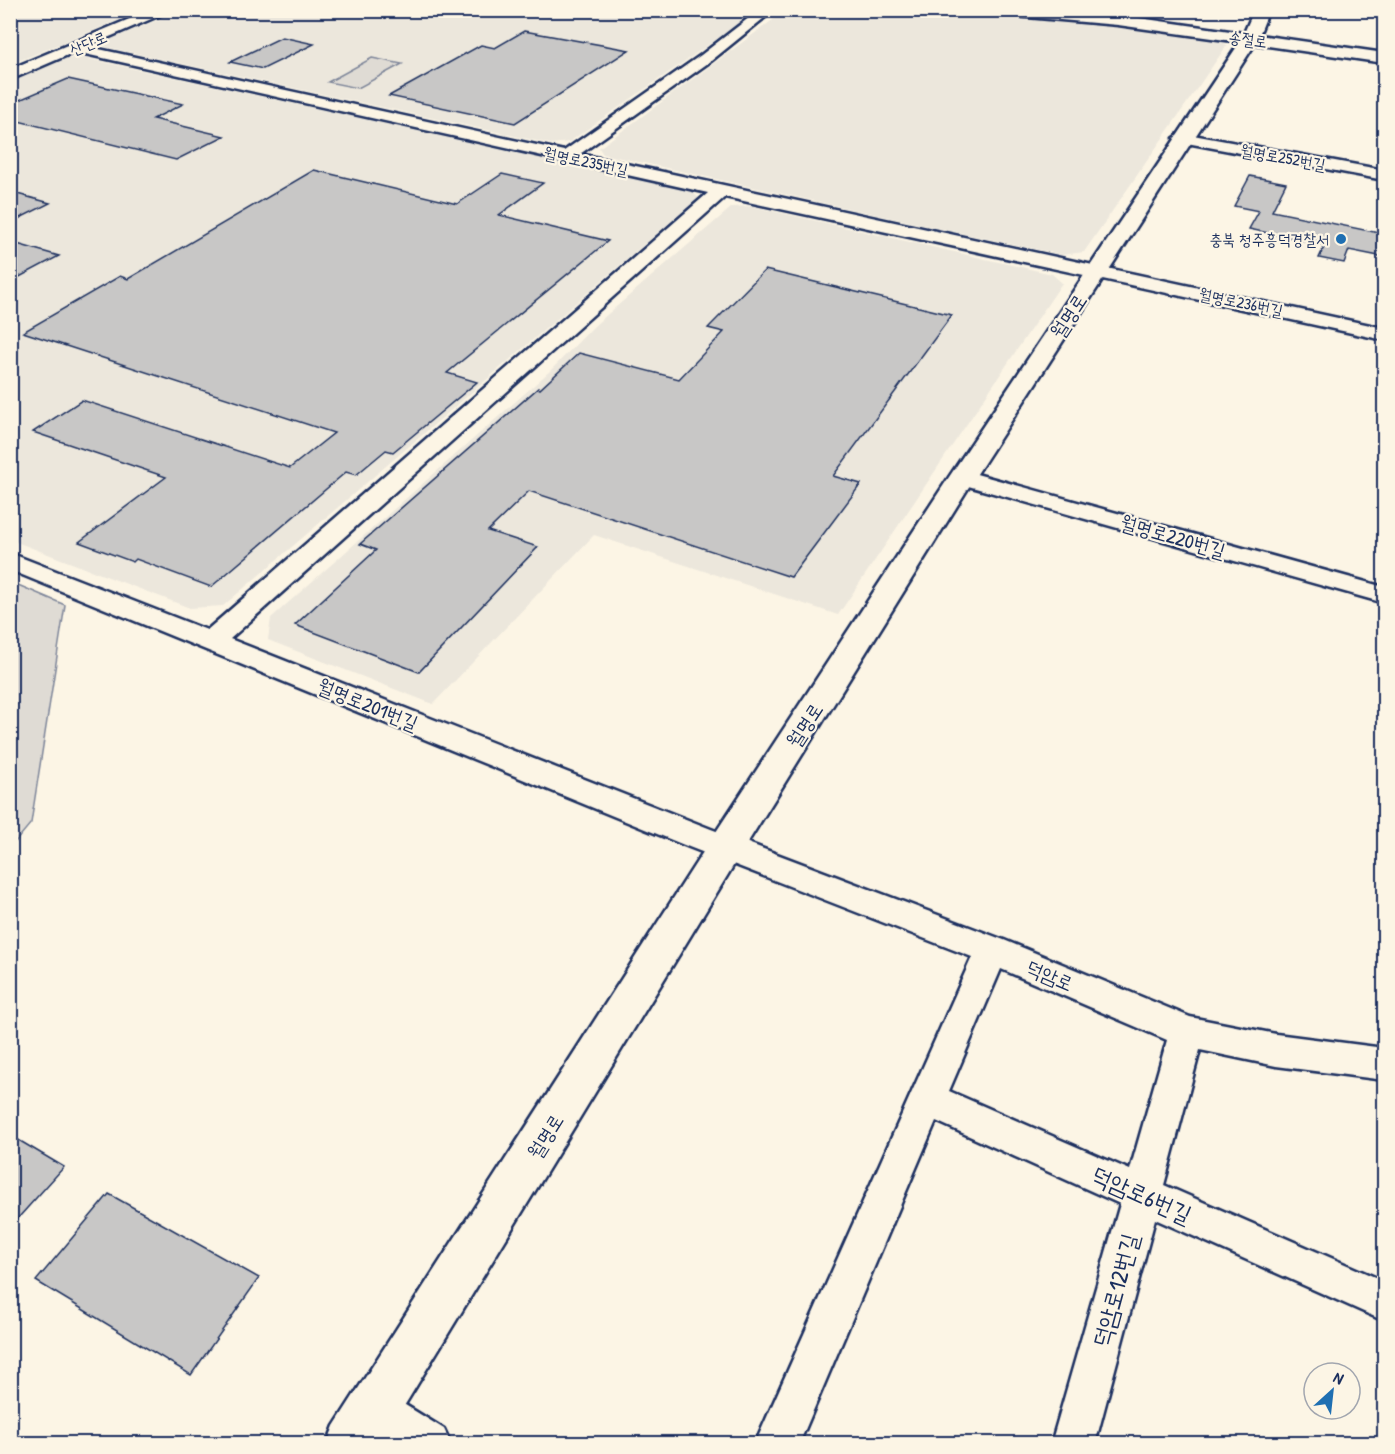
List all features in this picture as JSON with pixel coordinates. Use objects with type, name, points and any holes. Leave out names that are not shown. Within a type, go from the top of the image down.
[{"type":"street","name":"산단로","points":[[10,75],[165,10]]},
{"type":"street","points":[[567,156],[706,58],[768,10]]},
{"type":"street","name":"송절로","points":[[1003,10],[1119,15],[1250,39],[1384,58]]},
{"type":"street","name":"월명로","points":[[363,1426],[725,848],[962,477],[1098,271],[1182,138],[1250,39],[1262,10]]},
{"type":"street","name":"월명로235번길","points":[[76,48],[1098,271]]},
{"type":"street","name":"월명로252번길","points":[[1182,138],[1384,175]]},
{"type":"street","points":[[211,641],[722,190]]},
{"type":"street","name":"월명로236번길","points":[[1098,271],[1384,334]]},
{"type":"street","name":"월명로220번길","points":[[962,477],[1384,595]]},
{"type":"street","name":"월명로201번길","points":[[10,561],[725,848]]},
{"type":"street","name":"덕암로","points":[[725,848],[992,950],[1186,1032],[1276,1050],[1384,1064]]},
{"type":"street","points":[[777,1443],[992,950]]},
{"type":"street","name":"덕암로12번길","points":[[1073,1443],[1186,1032]]},
{"type":"street","name":"덕암로6번길","points":[[926,1100],[1371,1295]]},
{"type":"street","points":[[363,1426],[429,1443]]},
{"type":"shaded area","points":[[11,10],[141,10],[141,11],[11,64]]},
{"type":"shaded area","points":[[367,10],[405,12],[757,11],[569,142],[551,144],[105,47],[106,41],[180,11]]},
{"type":"shaded area","points":[[952,10],[1107,24],[1218,40],[1227,45],[1084,252],[1062,255],[603,154],[599,148],[785,11]]},
{"type":"shaded area","points":[[80,57],[691,190],[698,198],[223,606],[190,608],[11,540],[10,82],[65,59]]},
{"type":"shaded area","points":[[372,58],[402,64],[358,88],[328,82]]},
{"type":"shaded area","points":[[751,206],[1052,274],[1062,283],[838,615],[594,535],[433,704],[268,640],[271,618],[550,371],[594,326],[732,207]]},
{"type":"shaded area","points":[[11,582],[65,605],[31,823],[11,847]]},
{"type":"building","points":[[524,31],[629,50],[515,123],[389,96],[481,45],[495,48]]},
{"type":"building","points":[[282,37],[314,44],[263,69],[230,62]]},
{"type":"building","points":[[68,79],[183,104],[153,119],[224,136],[176,160],[10,119],[10,104]]},
{"type":"building","points":[[314,170],[457,204],[502,174],[543,183],[499,215],[608,241],[447,373],[477,382],[393,452],[386,450],[356,475],[346,472],[211,587],[136,559],[133,562],[79,542],[166,477],[33,432],[82,400],[290,468],[334,433],[23,332],[120,276],[128,279]]},
{"type":"building","name":"충북 청주흥덕경찰서","points":[[1250,176],[1286,183],[1272,211],[1384,234],[1384,257],[1349,250],[1344,263],[1319,258],[1325,245],[1249,229],[1259,211],[1234,206]]},
{"type":"building","points":[[10,192],[50,203],[10,223]]},
{"type":"building","points":[[10,242],[59,256],[10,282]]},
{"type":"building","points":[[765,270],[952,315],[833,476],[861,484],[791,577],[529,491],[488,531],[538,547],[419,672],[295,625],[376,550],[360,544],[579,353],[679,379],[724,332],[708,328]]},
{"type":"building","points":[[10,1135],[64,1167],[10,1227]]},
{"type":"building","points":[[109,1194],[259,1278],[191,1375],[36,1281]]},
{"type":"place","name":"충북 청주흥덕경찰서","points":[[1341,239]]}]
